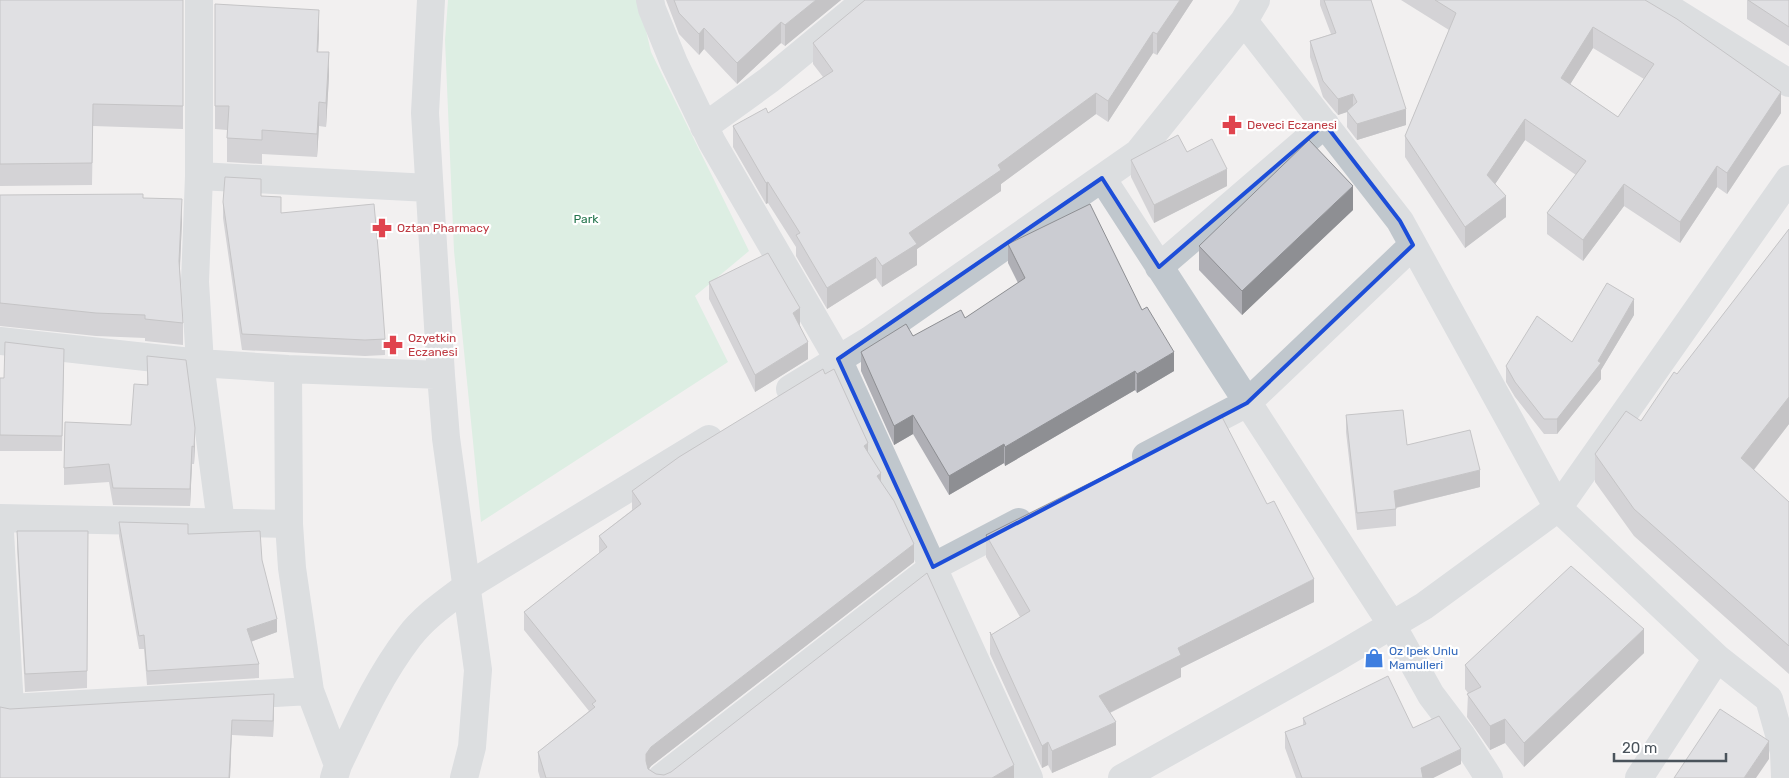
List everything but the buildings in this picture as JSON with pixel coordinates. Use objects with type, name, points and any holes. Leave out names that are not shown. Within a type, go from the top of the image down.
[{"type":"street","points":[[199,0],[192,192],[200,363],[221,523]]},
{"type":"street","points":[[430,0],[425,113],[441,375],[446,438],[478,670],[472,747],[464,778]]},
{"type":"street","points":[[650,0],[674,63],[704,127],[838,360],[1029,778]]},
{"type":"street","points":[[704,127],[769,80],[866,0]]},
{"type":"street","points":[[1656,0],[1789,83]]},
{"type":"street","points":[[770,401],[870,340],[1138,153],[1250,11],[1325,124],[1400,221],[1558,508],[1717,658],[1770,699],[1786,761]]},
{"type":"street","points":[[1159,267],[1325,124]]},
{"type":"street","points":[[1102,178],[1392,625],[1431,694],[1462,736],[1489,778]]},
{"type":"street","points":[[1122,778],[1336,658],[1424,606],[1558,508],[1789,179]]},
{"type":"street","points":[[192,192],[430,188]]},
{"type":"street","points":[[1125,466],[1247,402],[1413,245]]},
{"type":"street","points":[[0,341],[200,363],[288,369],[441,375]]},
{"type":"street","points":[[288,369],[289,524],[292,568],[310,691],[336,771]]},
{"type":"street","points":[[336,771],[376,686],[409,637],[435,611],[466,587],[728,427]]},
{"type":"street","points":[[661,778],[933,567],[1038,512]]},
{"type":"street","points":[[0,518],[289,524]]},
{"type":"street","points":[[0,532],[5,708],[310,691]]},
{"type":"street","points":[[1639,778],[1717,658]]},
{"type":"highlighted area","points":[[1325,124],[1400,221],[1413,245],[1247,403],[933,567],[838,359],[1102,178],[1159,267]]},
{"type":"green space","name":"Park","points":[[448,0],[639,0],[651,52],[749,251],[695,296],[728,362],[481,522],[454,251],[445,40]]},
{"type":"place","name":"Deveci Eczanesi","points":[[1232,125]]},
{"type":"place","name":"Oztan Pharmacy","points":[[382,228]]},
{"type":"place","name":"Ozyetkin Eczanesi","points":[[393,345]]},
{"type":"place","name":"Oz Ipek Unlu Mamulleri","points":[[1374,658]]}]
